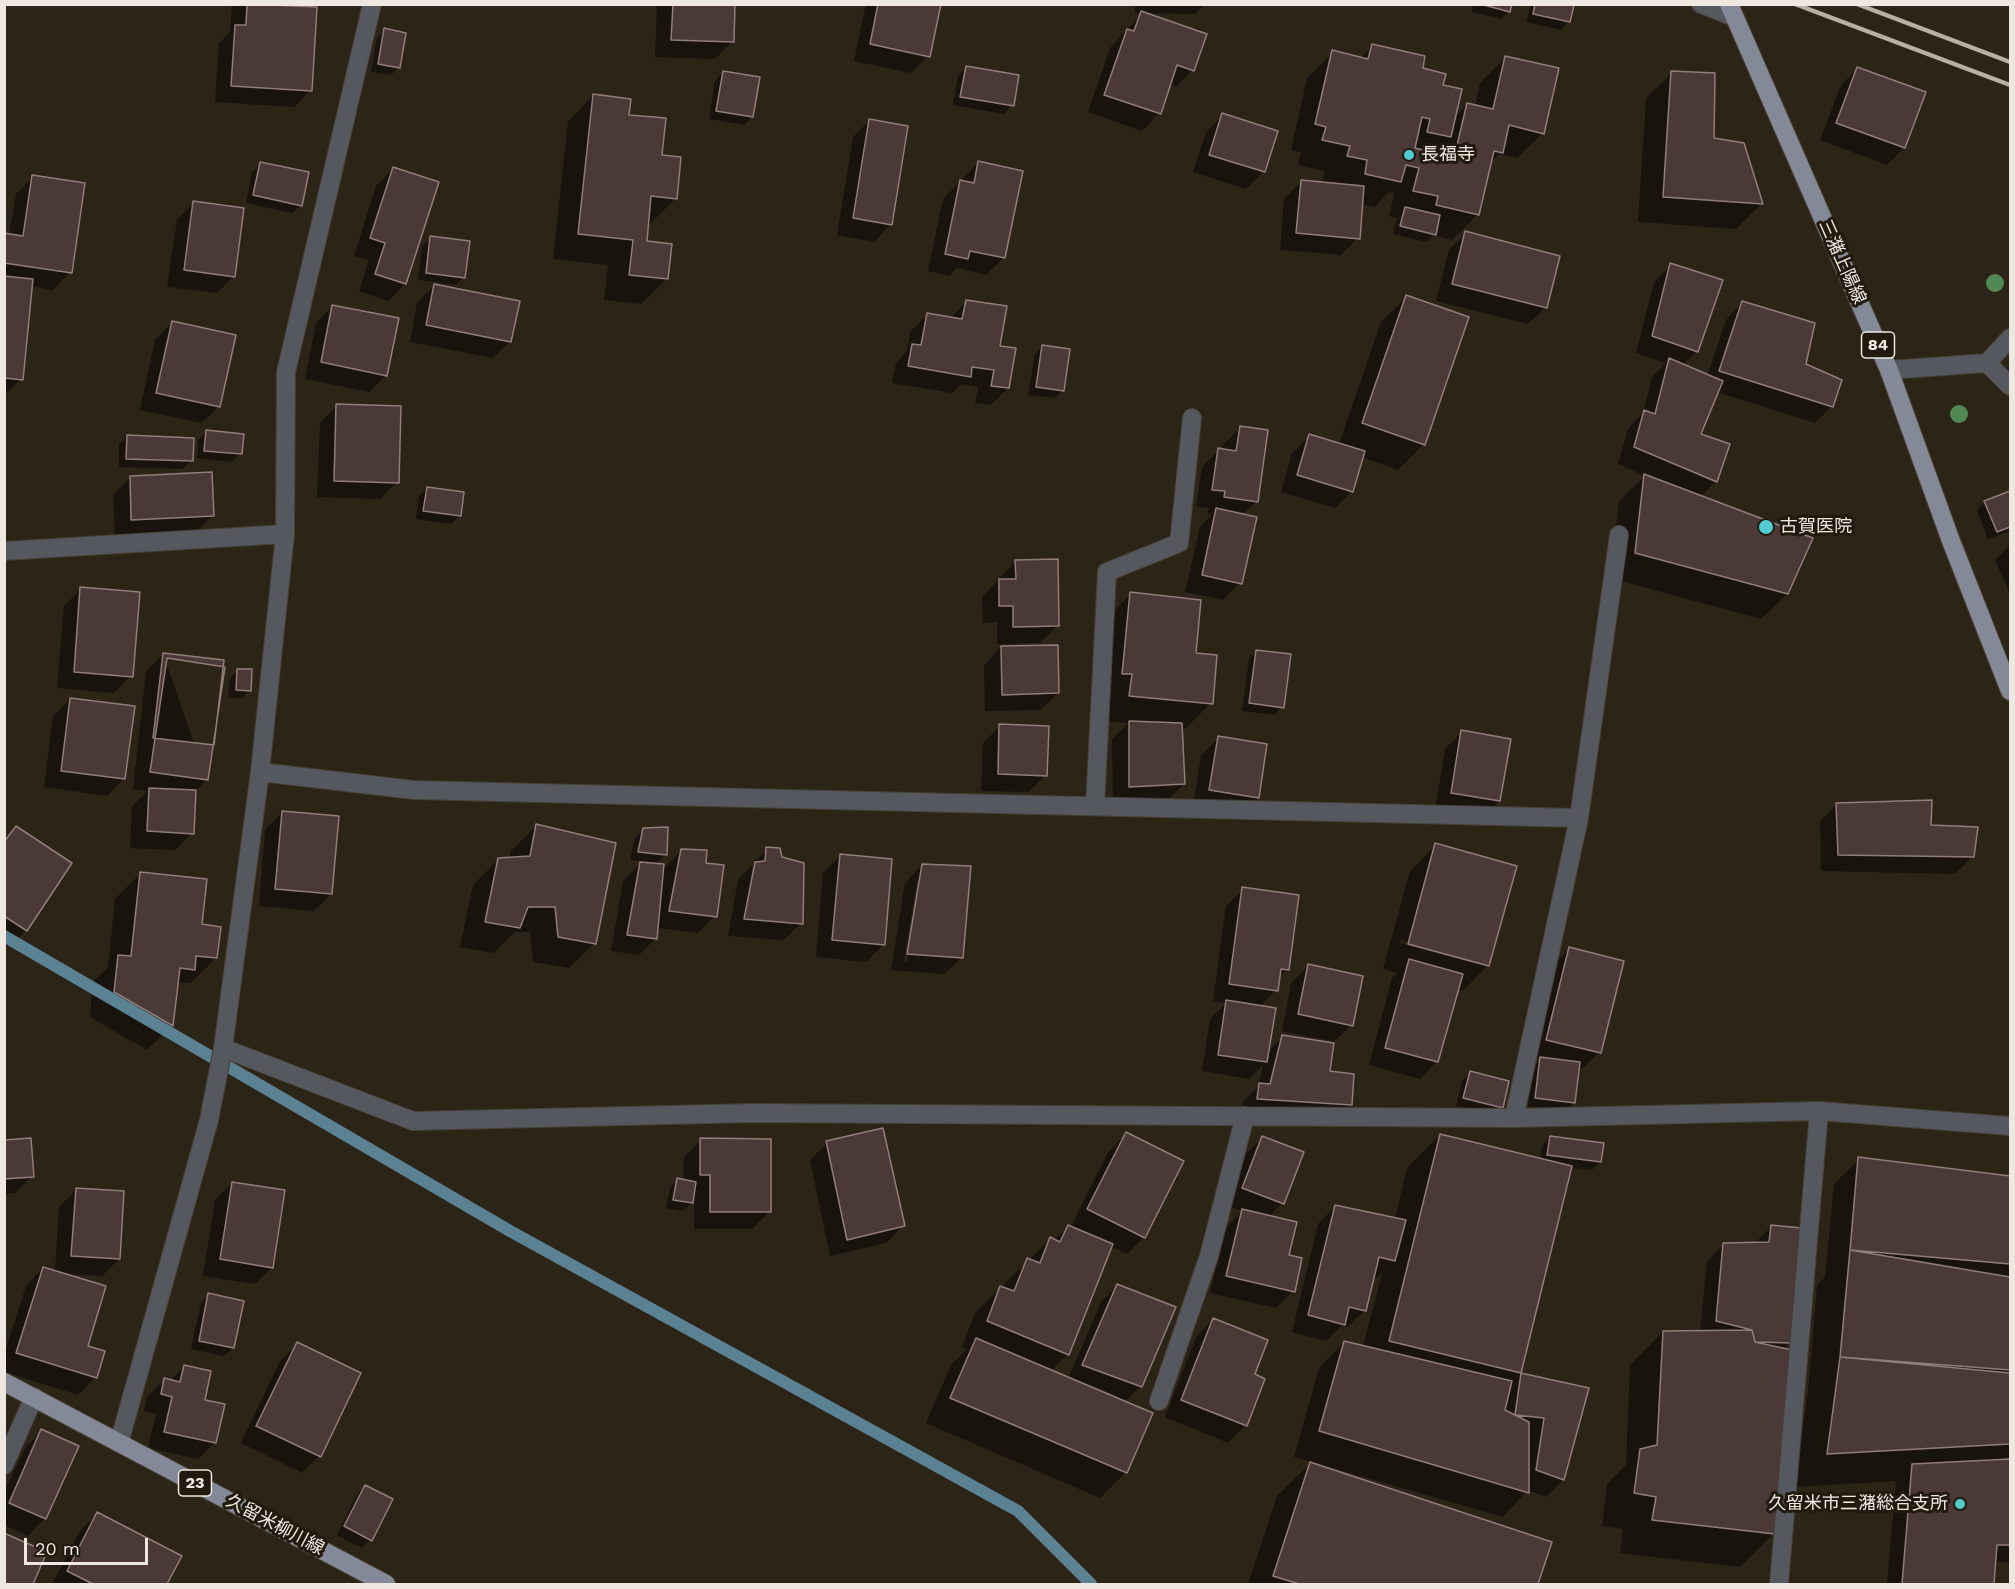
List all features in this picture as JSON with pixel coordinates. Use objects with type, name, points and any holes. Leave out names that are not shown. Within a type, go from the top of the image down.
[{"type":"main road","name":"三潴上陽線","points":[[1732,11],[1889,370],[1951,541],[2010,692]]},
{"type":"main road","name":"久留米柳川線","points":[[4,1382],[386,1584]]},
{"type":"street","points":[[119,1443],[209,1120],[223,1048],[260,772],[285,534],[286,372],[372,4]]},
{"type":"street","points":[[1701,4],[1732,11]]},
{"type":"street","points":[[1889,370],[1987,363],[2010,338]]},
{"type":"street","points":[[1987,363],[2010,386]]},
{"type":"street","points":[[1095,806],[1107,572],[1179,543],[1192,418]]},
{"type":"street","points":[[4,551],[285,534]]},
{"type":"street","points":[[1514,1118],[1580,818],[1619,535]]},
{"type":"street","points":[[260,772],[414,790],[1580,818]]},
{"type":"street","points":[[223,1048],[412,1121],[752,1113],[1514,1118],[1819,1111],[2010,1126]]},
{"type":"street","points":[[1779,1584],[1819,1111]]},
{"type":"street","points":[[1159,1401],[1209,1256],[1245,1116]]},
{"type":"street","points":[[4,1465],[34,1397]]},
{"type":"building","points":[[247,4],[317,7],[312,91],[231,86],[235,25],[246,25]]},
{"type":"building","points":[[673,4],[735,4],[734,42],[671,40]]},
{"type":"building","points":[[878,4],[941,4],[930,57],[870,44]]},
{"type":"building","points":[[1480,4],[1512,4],[1510,12]]},
{"type":"building","points":[[1535,4],[1574,5],[1570,22],[1533,14]]},
{"type":"building","points":[[1141,11],[1207,34],[1194,71],[1177,65],[1161,114],[1104,95],[1127,29],[1134,31]]},
{"type":"building","points":[[384,28],[406,33],[400,68],[378,64]]},
{"type":"building","points":[[1372,44],[1425,56],[1423,68],[1446,74],[1443,85],[1462,89],[1451,137],[1427,132],[1430,119],[1422,117],[1415,148],[1454,158],[1467,103],[1493,109],[1505,56],[1559,68],[1544,134],[1509,125],[1503,153],[1494,151],[1479,215],[1436,205],[1438,196],[1413,191],[1419,168],[1406,165],[1401,182],[1365,174],[1367,160],[1347,156],[1350,146],[1322,140],[1326,127],[1315,124],[1332,50],[1368,59]]},
{"type":"building","points":[[966,66],[1019,75],[1014,106],[960,97]]},
{"type":"building","points":[[1857,67],[1926,92],[1905,148],[1836,123]]},
{"type":"building","points":[[723,71],[760,77],[753,117],[716,111]]},
{"type":"building","points":[[1671,71],[1715,73],[1714,138],[1744,143],[1763,204],[1663,197]]},
{"type":"building","points":[[593,94],[631,99],[629,115],[666,118],[662,155],[681,157],[677,199],[651,196],[647,241],[672,244],[668,279],[629,275],[633,240],[578,234]]},
{"type":"building","points":[[1222,113],[1278,131],[1265,172],[1209,155]]},
{"type":"building","points":[[869,119],[908,126],[892,225],[853,218]]},
{"type":"building","points":[[978,161],[1023,171],[1005,258],[970,251],[968,259],[945,254],[960,180],[974,183]]},
{"type":"building","points":[[260,162],[309,172],[302,206],[253,195]]},
{"type":"building","points":[[393,167],[439,182],[406,284],[375,274],[385,243],[370,238]]},
{"type":"building","points":[[32,175],[85,183],[72,273],[4,263],[4,233],[23,236]]},
{"type":"building","points":[[1301,180],[1364,186],[1360,239],[1296,233]]},
{"type":"building","points":[[193,201],[244,208],[235,277],[184,270]]},
{"type":"building","points":[[1405,207],[1440,215],[1436,235],[1400,226]]},
{"type":"building","points":[[1465,231],[1560,256],[1547,308],[1452,284]]},
{"type":"building","points":[[430,236],[470,241],[465,278],[426,273]]},
{"type":"building","points":[[1670,263],[1723,280],[1698,352],[1652,336]]},
{"type":"building","points":[[4,276],[33,279],[23,380],[4,378]]},
{"type":"building","points":[[434,284],[520,301],[511,342],[426,325]]},
{"type":"building","points":[[1406,295],[1469,317],[1425,445],[1362,423]]},
{"type":"building","points":[[966,300],[1007,306],[1000,346],[1016,348],[1009,388],[991,386],[994,370],[972,367],[971,377],[908,366],[912,344],[921,345],[927,313],[962,319]]},
{"type":"building","points":[[1742,301],[1815,323],[1806,364],[1842,380],[1833,407],[1719,371]]},
{"type":"building","points":[[332,305],[399,318],[387,376],[321,362]]},
{"type":"building","points":[[172,321],[236,335],[220,407],[156,393]]},
{"type":"building","points":[[1042,345],[1070,349],[1064,391],[1036,387]]},
{"type":"building","points":[[1669,358],[1723,381],[1701,434],[1730,444],[1717,482],[1634,447],[1644,410],[1655,414]]},
{"type":"building","points":[[336,404],[401,406],[399,483],[334,481]]},
{"type":"building","points":[[1240,426],[1268,430],[1258,502],[1224,497],[1225,491],[1212,490],[1218,448],[1236,451]]},
{"type":"building","points":[[206,430],[244,434],[242,454],[204,451]]},
{"type":"building","points":[[1309,434],[1365,451],[1353,492],[1297,475]]},
{"type":"building","points":[[127,435],[194,438],[193,461],[126,459]]},
{"type":"building","points":[[212,472],[214,516],[131,520],[130,476]]},
{"type":"building","points":[[1644,474],[1813,538],[1788,594],[1635,553]]},
{"type":"building","points":[[427,487],[464,492],[461,516],[423,511]]},
{"type":"building","points":[[2010,491],[2010,527],[1997,532],[1984,501]]},
{"type":"building","points":[[1216,508],[1257,517],[1242,584],[1202,575]]},
{"type":"building","points":[[1058,559],[1059,626],[1013,627],[1013,606],[999,606],[999,579],[1016,579],[1015,560]]},
{"type":"building","points":[[80,587],[140,592],[133,677],[74,672]]},
{"type":"building","points":[[1130,592],[1201,600],[1196,653],[1217,655],[1213,704],[1129,696],[1132,674],[1122,674]]},
{"type":"building","points":[[1058,645],[1059,693],[1002,695],[1001,646]]},
{"type":"building","points":[[1256,650],[1291,654],[1284,708],[1249,703]]},
{"type":"building","points":[[163,653],[224,660],[214,745],[153,738]]},
{"type":"building","points":[[167,658],[225,667],[208,780],[150,772]]},
{"type":"building","points":[[237,669],[252,669],[251,691],[236,690]]},
{"type":"building","points":[[70,698],[135,706],[125,779],[61,771]]},
{"type":"building","points":[[1129,721],[1182,723],[1185,784],[1129,787]]},
{"type":"building","points":[[999,724],[1049,726],[1047,776],[998,774]]},
{"type":"building","points":[[1461,730],[1511,739],[1500,801],[1451,793]]},
{"type":"building","points":[[1218,736],[1267,744],[1259,798],[1209,790]]},
{"type":"building","points":[[149,788],[196,790],[194,834],[147,831]]},
{"type":"building","points":[[1932,800],[1931,825],[1978,827],[1974,857],[1838,855],[1836,803]]},
{"type":"building","points":[[282,811],[339,816],[332,894],[275,889]]},
{"type":"building","points":[[536,824],[616,843],[596,944],[558,937],[555,907],[528,907],[520,928],[485,922],[498,858],[530,856]]},
{"type":"building","points":[[16,826],[72,863],[27,931],[4,916],[4,842]]},
{"type":"building","points":[[668,827],[667,855],[638,852],[643,828]]},
{"type":"building","points":[[1435,843],[1517,866],[1489,966],[1408,944]]},
{"type":"building","points":[[766,847],[780,848],[782,857],[804,863],[803,924],[744,919],[755,862],[765,861]]},
{"type":"building","points":[[681,849],[707,850],[706,863],[724,865],[717,917],[669,911]]},
{"type":"building","points":[[840,854],[892,859],[885,945],[832,940]]},
{"type":"building","points":[[640,862],[664,864],[657,939],[627,935]]},
{"type":"building","points":[[922,864],[971,866],[963,958],[907,954]]},
{"type":"building","points":[[140,872],[207,879],[202,924],[221,927],[217,958],[196,956],[195,970],[180,968],[173,1026],[114,992],[118,955],[131,956]]},
{"type":"building","points":[[1242,887],[1299,895],[1289,970],[1281,969],[1278,991],[1229,984]]},
{"type":"building","points":[[1569,947],[1624,961],[1601,1053],[1546,1040]]},
{"type":"building","points":[[1409,959],[1463,974],[1438,1062],[1385,1048]]},
{"type":"building","points":[[1308,964],[1363,976],[1353,1026],[1298,1014]]},
{"type":"building","points":[[1226,1000],[1276,1008],[1267,1062],[1218,1055]]},
{"type":"building","points":[[1282,1035],[1334,1043],[1330,1071],[1354,1074],[1352,1105],[1257,1099],[1259,1083],[1270,1084]]},
{"type":"building","points":[[1540,1057],[1580,1062],[1575,1103],[1535,1098]]},
{"type":"building","points":[[1470,1071],[1509,1081],[1503,1108],[1463,1098]]},
{"type":"building","points":[[883,1128],[905,1226],[847,1240],[826,1141]]},
{"type":"building","points":[[1126,1132],[1184,1161],[1145,1238],[1087,1209]]},
{"type":"building","points":[[1440,1134],[1572,1166],[1521,1373],[1389,1341]]},
{"type":"building","points":[[1262,1136],[1304,1152],[1284,1204],[1242,1188]]},
{"type":"building","points":[[1550,1136],[1604,1143],[1601,1162],[1547,1155]]},
{"type":"building","points":[[31,1138],[34,1177],[4,1179],[4,1140]]},
{"type":"building","points":[[700,1138],[771,1139],[771,1212],[710,1212],[710,1175],[700,1175]]},
{"type":"building","points":[[1858,1157],[2010,1176],[2010,1264],[1850,1250]]},
{"type":"building","points":[[677,1178],[696,1182],[693,1203],[673,1200]]},
{"type":"building","points":[[232,1182],[285,1190],[273,1268],[220,1259]]},
{"type":"building","points":[[76,1188],[124,1191],[120,1259],[71,1256]]},
{"type":"building","points":[[1335,1205],[1406,1220],[1395,1261],[1379,1257],[1366,1311],[1349,1307],[1345,1325],[1308,1315]]},
{"type":"building","points":[[1242,1209],[1297,1222],[1289,1255],[1302,1258],[1295,1292],[1226,1276]]},
{"type":"building","points":[[1068,1225],[1113,1244],[1069,1355],[987,1321],[1000,1286],[1014,1291],[1027,1258],[1040,1263],[1050,1237],[1060,1242]]},
{"type":"building","points":[[1771,1225],[1802,1228],[1791,1343],[1755,1342],[1752,1330],[1716,1321],[1723,1243],[1769,1242]]},
{"type":"building","points":[[1850,1250],[2010,1277],[2010,1370],[1840,1357]]},
{"type":"building","points":[[43,1267],[106,1286],[88,1346],[105,1351],[97,1378],[16,1353]]},
{"type":"building","points":[[1117,1284],[1176,1307],[1142,1387],[1082,1365]]},
{"type":"building","points":[[208,1293],[244,1301],[234,1348],[199,1341]]},
{"type":"building","points":[[1213,1318],[1268,1340],[1255,1374],[1265,1379],[1247,1426],[1181,1400]]},
{"type":"building","points":[[1752,1330],[1755,1342],[1792,1350],[1775,1534],[1652,1520],[1656,1497],[1634,1493],[1640,1449],[1657,1445],[1663,1331]]},
{"type":"building","points":[[976,1338],[1153,1413],[1127,1473],[950,1398]]},
{"type":"building","points":[[1344,1341],[1512,1381],[1505,1410],[1529,1422],[1529,1493],[1319,1431]]},
{"type":"building","points":[[297,1342],[361,1373],[321,1457],[256,1426]]},
{"type":"building","points":[[1840,1357],[2010,1373],[2010,1444],[1827,1454]]},
{"type":"building","points":[[184,1365],[211,1371],[205,1400],[225,1404],[216,1443],[164,1432],[172,1397],[161,1394],[164,1378],[180,1382]]},
{"type":"building","points":[[1521,1373],[1589,1388],[1564,1480],[1536,1470],[1544,1418],[1515,1415]]},
{"type":"building","points":[[41,1429],[79,1446],[46,1519],[9,1503]]},
{"type":"building","name":"久留米市三潴総合支所","points":[[2010,1459],[2010,1545],[1997,1545],[1994,1584],[1902,1584],[1912,1464]]},
{"type":"building","points":[[1310,1462],[1552,1542],[1538,1584],[1299,1584],[1273,1576]]},
{"type":"building","points":[[365,1485],[393,1499],[372,1541],[344,1526]]},
{"type":"building","points":[[97,1512],[182,1556],[167,1584],[93,1584],[67,1571]]},
{"type":"building","points":[[4,1533],[47,1552],[33,1584],[4,1584]]},
{"type":"waterway","points":[[4,936],[510,1231],[1018,1511],[1091,1584]]},
{"type":"railway","points":[[1795,4],[2010,85]]},
{"type":"railway","points":[[1857,4],[2010,62]]},
{"type":"place","name":"長福寺","points":[[1409,155]]},
{"type":"place","name":"古賀医院","points":[[1766,527]]},
{"type":"place","name":"久留米市三潴総合支所","points":[[1960,1504]]}]
